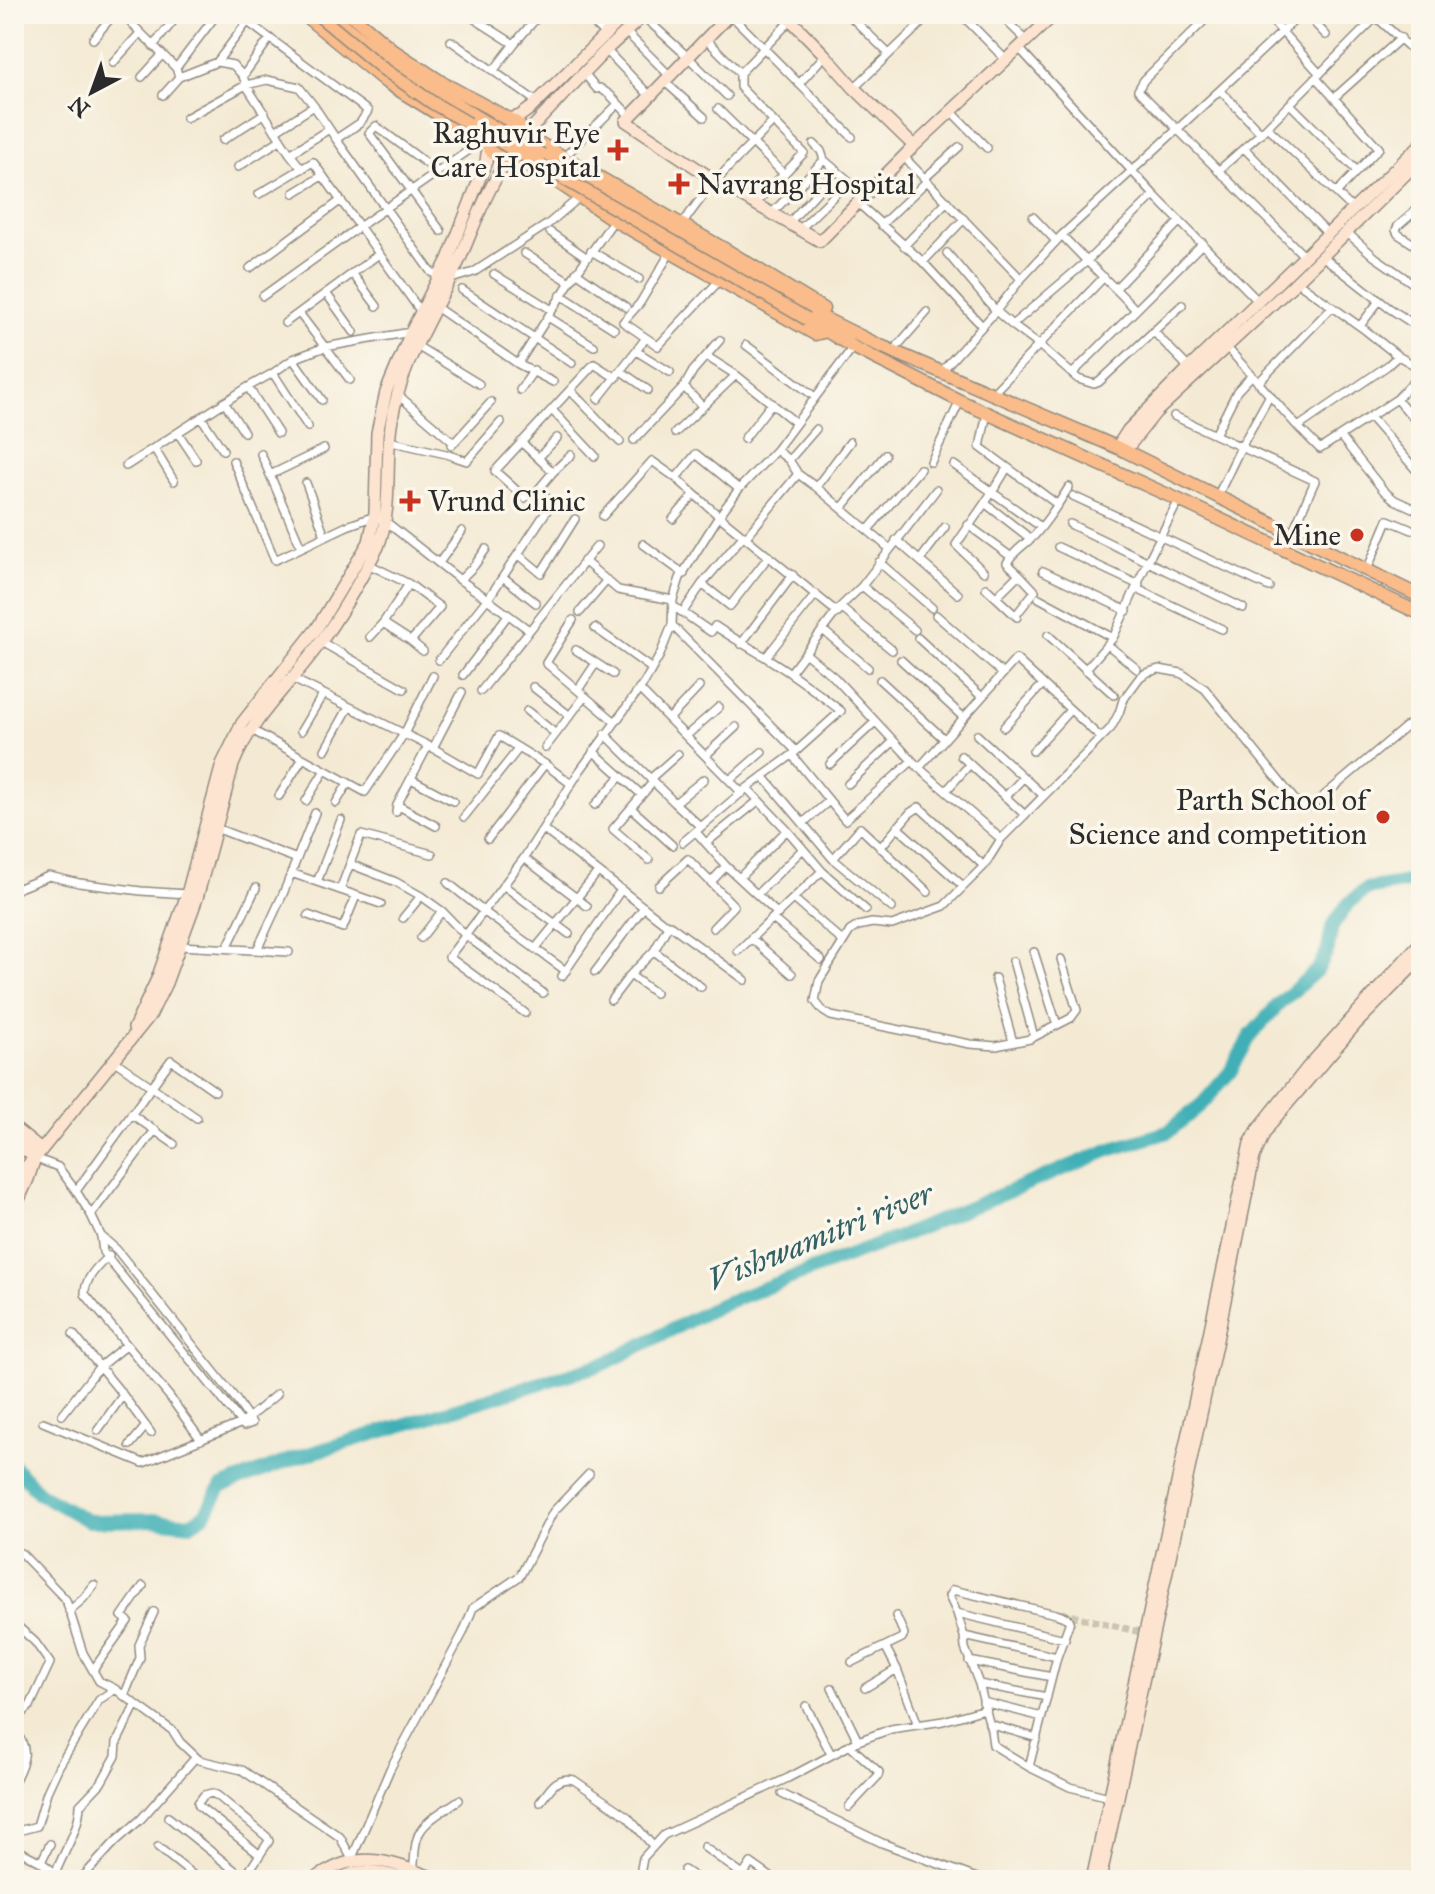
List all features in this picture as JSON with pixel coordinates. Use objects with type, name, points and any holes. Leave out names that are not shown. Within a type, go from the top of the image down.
[{"type":"main road","points":[[303,14],[386,82],[488,145],[500,157],[516,155],[524,146],[525,135],[644,15]]},
{"type":"main road","points":[[317,14],[382,68],[433,103],[809,316],[1121,449],[1421,597]]},
{"type":"main road","points":[[329,14],[389,61],[478,118],[809,316]]},
{"type":"main road","points":[[350,14],[394,51],[443,83],[519,124],[525,135],[823,309],[830,326],[853,347],[960,401],[1421,614]]},
{"type":"main road","points":[[129,1039],[157,979],[246,726],[317,628],[380,518],[397,394],[436,307],[448,259],[486,162],[489,129],[498,121],[520,116],[537,102],[626,14]]},
{"type":"main road","points":[[730,14],[626,121],[715,181],[820,241],[903,156],[1023,44],[1046,17]]},
{"type":"main road","points":[[788,17],[914,146]]},
{"type":"main road","points":[[1121,449],[1128,430],[1189,368],[1262,305],[1296,281],[1328,234],[1421,144]]},
{"type":"main road","points":[[511,157],[559,183],[670,253],[815,334],[830,326]]},
{"type":"main road","points":[[246,726],[293,679],[321,642],[382,535],[375,456],[386,392],[421,312],[444,278],[500,170],[511,157]]},
{"type":"main road","points":[[1121,449],[1308,260],[1321,255],[1420,161]]},
{"type":"main road","points":[[14,1185],[19,1173],[38,1154],[151,1014],[166,983],[197,898],[211,826]]},
{"type":"main road","points":[[1100,1880],[1114,1798],[1250,1143],[1307,1068],[1421,942]]},
{"type":"main road","points":[[1092,1880],[1114,1798],[1258,1145],[1272,1122],[1346,1035],[1421,958]]},
{"type":"main road","points":[[14,1128],[22,1144],[38,1154]]},
{"type":"main road","points":[[14,1210],[38,1154]]},
{"type":"main road","points":[[312,1880],[328,1876],[345,1863],[365,1859],[385,1862],[410,1878]]},
{"type":"main road","points":[[337,1880],[350,1873],[368,1870],[439,1880]]},
{"type":"street","points":[[93,39],[114,14]]},
{"type":"street","points":[[122,14],[177,72]]},
{"type":"street","points":[[153,46],[179,14]]},
{"type":"street","points":[[163,95],[217,14]]},
{"type":"street","points":[[237,14],[368,111],[360,123],[336,139]]},
{"type":"street","points":[[467,14],[514,44]]},
{"type":"street","points":[[494,70],[540,14]]},
{"type":"street","points":[[583,14],[605,34]]},
{"type":"street","points":[[730,14],[852,137]]},
{"type":"street","points":[[848,14],[889,54]]},
{"type":"street","points":[[854,88],[931,14]]},
{"type":"street","points":[[961,14],[1006,60]]},
{"type":"street","points":[[999,14],[1154,195],[1262,305]]},
{"type":"street","points":[[1211,14],[1144,80],[1138,90],[1308,260]]},
{"type":"street","points":[[1266,14],[1379,148],[1336,193]]},
{"type":"street","points":[[941,372],[1059,238],[1282,32],[1304,14],[1326,35]]},
{"type":"street","points":[[644,15],[727,96]]},
{"type":"street","points":[[1218,171],[1264,130],[1376,15],[1421,58]]},
{"type":"street","points":[[754,205],[804,153],[740,87],[740,73],[788,17]]},
{"type":"street","points":[[217,62],[248,21]]},
{"type":"street","points":[[625,31],[704,117]]},
{"type":"street","points":[[113,63],[140,33]]},
{"type":"street","points":[[186,118],[244,81],[270,38]]},
{"type":"street","points":[[1334,98],[1401,38]]},
{"type":"street","points":[[706,39],[740,73]]},
{"type":"street","points":[[451,41],[537,102]]},
{"type":"street","points":[[606,50],[650,96]]},
{"type":"street","points":[[142,77],[162,55]]},
{"type":"street","points":[[799,84],[825,55]]},
{"type":"street","points":[[177,72],[217,62],[233,65],[302,169]]},
{"type":"street","points":[[584,73],[597,89],[610,95],[631,117]]},
{"type":"street","points":[[244,81],[267,80],[299,87],[431,272],[444,278],[474,272],[548,224],[580,197]]},
{"type":"street","points":[[1220,90],[1353,209]]},
{"type":"street","points":[[563,158],[618,104]]},
{"type":"street","points":[[1290,104],[1357,171]]},
{"type":"street","points":[[275,131],[314,106]]},
{"type":"street","points":[[718,109],[784,174]]},
{"type":"street","points":[[951,111],[987,148]]},
{"type":"street","points":[[223,140],[265,113]]},
{"type":"street","points":[[682,225],[715,181],[773,122]]},
{"type":"street","points":[[438,172],[376,126],[369,133],[441,231]]},
{"type":"street","points":[[290,154],[329,129]]},
{"type":"street","points":[[238,167],[280,140]]},
{"type":"street","points":[[814,144],[824,160],[849,181],[881,225],[923,262],[982,326]]},
{"type":"street","points":[[263,296],[475,146],[488,145]]},
{"type":"street","points":[[881,225],[959,147]]},
{"type":"street","points":[[1244,148],[1328,234]]},
{"type":"street","points":[[903,156],[1021,279]]},
{"type":"street","points":[[771,214],[824,160]]},
{"type":"street","points":[[259,194],[313,162],[421,312]]},
{"type":"street","points":[[794,227],[837,170]]},
{"type":"street","points":[[294,193],[322,176]]},
{"type":"street","points":[[794,227],[849,181]]},
{"type":"street","points":[[1012,325],[1086,262],[1154,195]]},
{"type":"street","points":[[250,268],[340,201]]},
{"type":"street","points":[[904,246],[947,201]]},
{"type":"street","points":[[1421,206],[1396,230],[1421,249]]},
{"type":"street","points":[[1033,217],[1104,277],[1135,309]]},
{"type":"street","points":[[923,262],[964,219]]},
{"type":"street","points":[[518,364],[576,272],[614,220]]},
{"type":"street","points":[[1116,288],[1180,221]]},
{"type":"street","points":[[1345,231],[1375,257],[1421,289]]},
{"type":"street","points":[[550,232],[639,279]]},
{"type":"street","points":[[1072,374],[1203,243]]},
{"type":"street","points":[[524,253],[570,282]]},
{"type":"street","points":[[670,253],[640,303],[623,322],[658,346],[719,281]]},
{"type":"street","points":[[947,253],[996,311],[1085,383],[1099,382],[1182,305]]},
{"type":"street","points":[[285,323],[379,254]]},
{"type":"street","points":[[1321,255],[1379,301],[1421,329]]},
{"type":"street","points":[[576,272],[626,307]]},
{"type":"street","points":[[352,273],[377,306]]},
{"type":"street","points":[[494,274],[594,346]]},
{"type":"street","points":[[992,394],[1104,277]]},
{"type":"street","points":[[1231,352],[1320,449],[1397,399],[1421,371],[1296,281]]},
{"type":"street","points":[[462,290],[572,363]]},
{"type":"street","points":[[326,293],[354,332]]},
{"type":"street","points":[[561,295],[614,329]]},
{"type":"street","points":[[1360,326],[1379,301]]},
{"type":"street","points":[[436,307],[518,364],[553,382]]},
{"type":"street","points":[[1258,383],[1332,307]]},
{"type":"street","points":[[893,351],[927,312]]},
{"type":"street","points":[[299,313],[350,380]]},
{"type":"street","points":[[126,466],[293,359],[325,347],[411,332]]},
{"type":"street","points":[[1154,332],[1189,368]]},
{"type":"street","points":[[598,399],[646,338]]},
{"type":"street","points":[[634,440],[684,387],[693,371],[720,340]]},
{"type":"street","points":[[746,345],[815,397]]},
{"type":"street","points":[[417,346],[479,384]]},
{"type":"street","points":[[525,1013],[449,957],[524,858],[593,751],[652,669],[672,625],[673,603],[684,574],[719,516],[739,489],[776,450],[853,347]]},
{"type":"street","points":[[636,351],[670,372]]},
{"type":"street","points":[[706,356],[736,375],[796,423]]},
{"type":"street","points":[[1298,427],[1398,356]]},
{"type":"street","points":[[293,359],[322,400]]},
{"type":"street","points":[[525,498],[495,471],[594,364],[648,390]]},
{"type":"street","points":[[520,390],[534,370]]},
{"type":"street","points":[[273,373],[308,427]]},
{"type":"street","points":[[675,433],[736,375]]},
{"type":"street","points":[[1215,435],[1237,391],[1252,375]]},
{"type":"street","points":[[248,387],[278,433]]},
{"type":"street","points":[[684,387],[702,406]]},
{"type":"street","points":[[571,391],[620,442]]},
{"type":"street","points":[[397,394],[454,443]]},
{"type":"street","points":[[1217,497],[1270,395]]},
{"type":"street","points":[[1397,399],[1421,427]]},
{"type":"street","points":[[931,462],[960,401]]},
{"type":"street","points":[[224,402],[244,432]]},
{"type":"street","points":[[446,454],[491,402]]},
{"type":"street","points":[[744,439],[772,403]]},
{"type":"street","points":[[552,410],[595,456]]},
{"type":"street","points":[[987,413],[980,447],[1058,505]]},
{"type":"street","points":[[1174,416],[1315,481],[1292,533]]},
{"type":"street","points":[[201,417],[223,450]]},
{"type":"street","points":[[1371,418],[1416,470]]},
{"type":"street","points":[[389,441],[467,461],[501,422]]},
{"type":"street","points":[[789,460],[816,429]]},
{"type":"street","points":[[178,433],[196,460]]},
{"type":"street","points":[[1340,436],[1384,491],[1421,512]]},
{"type":"street","points":[[538,458],[557,438]]},
{"type":"street","points":[[521,442],[553,472]]},
{"type":"street","points":[[816,487],[850,442]]},
{"type":"street","points":[[154,448],[174,481]]},
{"type":"street","points":[[270,475],[324,449]]},
{"type":"street","points":[[776,450],[789,460],[798,474],[890,549]]},
{"type":"street","points":[[261,454],[301,547]]},
{"type":"street","points":[[676,478],[696,454],[739,489]]},
{"type":"street","points":[[439,660],[488,599],[552,503],[538,490],[571,455]]},
{"type":"street","points":[[842,508],[885,455]]},
{"type":"street","points":[[233,461],[275,560],[347,526],[380,518],[529,630]]},
{"type":"street","points":[[603,516],[652,461],[816,594],[892,650]]},
{"type":"street","points":[[954,465],[1041,527]]},
{"type":"street","points":[[984,572],[956,545],[1007,468]]},
{"type":"street","points":[[868,530],[920,469]]},
{"type":"street","points":[[683,612],[702,584],[798,474]]},
{"type":"street","points":[[306,483],[325,536]]},
{"type":"street","points":[[986,588],[1017,617],[1035,591],[1007,563],[1010,556],[1041,527],[1069,487]]},
{"type":"street","points":[[790,673],[936,490]]},
{"type":"street","points":[[673,519],[694,495]]},
{"type":"street","points":[[1073,496],[1269,587]]},
{"type":"street","points":[[1085,670],[1111,641],[1179,500]]},
{"type":"street","points":[[986,504],[1031,539]]},
{"type":"street","points":[[518,554],[541,573],[575,519]]},
{"type":"street","points":[[1367,570],[1388,520],[1412,530]]},
{"type":"street","points":[[1070,524],[1243,608]]},
{"type":"street","points":[[968,525],[1010,556]]},
{"type":"street","points":[[920,560],[945,527]]},
{"type":"street","points":[[439,563],[462,531]]},
{"type":"street","points":[[896,540],[958,594]]},
{"type":"street","points":[[643,544],[684,574]]},
{"type":"street","points":[[481,691],[597,546]]},
{"type":"street","points":[[1058,547],[1222,629]]},
{"type":"street","points":[[460,580],[486,549]]},
{"type":"street","points":[[702,584],[730,606],[769,556]]},
{"type":"street","points":[[584,561],[618,590],[673,603],[711,632],[715,626],[790,673],[841,711],[683,842]]},
{"type":"street","points":[[879,562],[1003,674]]},
{"type":"street","points":[[368,564],[409,584],[440,607],[411,641]]},
{"type":"street","points":[[1043,571],[1127,611]]},
{"type":"street","points":[[996,597],[1019,574]]},
{"type":"street","points":[[741,644],[793,575]]},
{"type":"street","points":[[503,577],[536,603]]},
{"type":"street","points":[[580,612],[607,580]]},
{"type":"street","points":[[370,637],[409,584]]},
{"type":"street","points":[[862,586],[981,696]]},
{"type":"street","points":[[766,657],[816,594]]},
{"type":"street","points":[[1039,598],[1111,641],[1137,669]]},
{"type":"street","points":[[463,675],[508,615]]},
{"type":"street","points":[[573,620],[546,663],[614,721]]},
{"type":"street","points":[[383,623],[423,651]]},
{"type":"street","points":[[672,625],[794,753],[845,820],[912,761]]},
{"type":"street","points":[[595,628],[652,669]]},
{"type":"street","points":[[824,631],[868,668]]},
{"type":"street","points":[[1048,635],[1114,695]]},
{"type":"street","points":[[321,642],[404,689]]},
{"type":"street","points":[[576,650],[613,674]]},
{"type":"street","points":[[805,653],[834,677],[919,768],[1001,839]]},
{"type":"street","points":[[919,768],[1016,659],[1101,738]]},
{"type":"street","points":[[901,660],[963,717]]},
{"type":"street","points":[[545,748],[570,716],[596,663]]},
{"type":"street","points":[[1061,959],[1077,1010],[1071,1018],[1034,1037],[996,1046],[970,1044],[831,1016],[815,1001],[819,981],[850,931],[872,923],[892,925],[944,906],[984,866],[1001,839],[1111,728],[1123,700],[1146,673],[1159,669],[1181,673],[1205,689],[1298,804],[1308,808],[1421,714]]},
{"type":"street","points":[[246,726],[365,792],[404,734],[433,676]]},
{"type":"street","points":[[293,679],[478,774],[499,736],[571,784]]},
{"type":"street","points":[[880,680],[943,738]]},
{"type":"street","points":[[1004,727],[1042,685]]},
{"type":"street","points":[[533,687],[570,716]]},
{"type":"street","points":[[669,719],[699,687]]},
{"type":"street","points":[[639,689],[730,780],[758,801],[822,871],[866,910]]},
{"type":"street","points":[[436,826],[396,808],[462,692]]},
{"type":"street","points":[[301,731],[323,694]]},
{"type":"street","points":[[325,750],[349,707]]},
{"type":"street","points":[[686,736],[719,707]]},
{"type":"street","points":[[1033,751],[1070,710]]},
{"type":"street","points":[[527,711],[556,734]]},
{"type":"street","points":[[830,764],[875,722]]},
{"type":"street","points":[[706,755],[736,727]]},
{"type":"street","points":[[605,734],[699,829],[706,843],[726,866],[821,960]]},
{"type":"street","points":[[977,735],[1044,796]]},
{"type":"street","points":[[848,784],[893,742]]},
{"type":"street","points":[[464,817],[519,748]]},
{"type":"street","points":[[593,751],[642,795]]},
{"type":"street","points":[[730,780],[762,752]]},
{"type":"street","points":[[649,860],[613,829],[651,780],[678,754]]},
{"type":"street","points":[[961,756],[1025,815]]},
{"type":"street","points":[[279,796],[303,758]]},
{"type":"street","points":[[488,839],[545,764]]},
{"type":"street","points":[[946,791],[970,764]]},
{"type":"street","points":[[306,801],[325,770]]},
{"type":"street","points":[[595,805],[621,776]]},
{"type":"street","points":[[763,776],[833,859],[892,908]]},
{"type":"street","points":[[1005,797],[1023,778]]},
{"type":"street","points":[[411,779],[453,801]]},
{"type":"street","points":[[675,803],[704,779]]},
{"type":"street","points":[[336,803],[348,783]]},
{"type":"street","points":[[706,843],[758,801]]},
{"type":"street","points":[[803,823],[829,801]]},
{"type":"street","points":[[880,848],[919,807],[984,866]]},
{"type":"street","points":[[631,808],[672,845]]},
{"type":"street","points":[[257,950],[315,813]]},
{"type":"street","points":[[317,882],[341,820]]},
{"type":"street","points":[[211,826],[297,859]]},
{"type":"street","points":[[897,827],[963,886]]},
{"type":"street","points":[[833,859],[860,828],[928,892]]},
{"type":"street","points":[[543,829],[668,926],[745,980]]},
{"type":"street","points":[[739,878],[787,830]]},
{"type":"street","points":[[340,890],[361,835],[432,854]]},
{"type":"street","points":[[757,894],[803,849]]},
{"type":"street","points":[[524,858],[587,906]]},
{"type":"street","points":[[659,886],[688,859],[734,906],[713,928]]},
{"type":"street","points":[[350,864],[396,882],[421,896],[442,911],[465,935],[543,993]]},
{"type":"street","points":[[711,882],[726,866]]},
{"type":"street","points":[[738,951],[822,871]]},
{"type":"street","points":[[535,949],[598,872]]},
{"type":"street","points":[[291,873],[381,904]]},
{"type":"street","points":[[14,890],[49,876],[79,883],[187,894]]},
{"type":"street","points":[[448,883],[564,974],[621,890]]},
{"type":"street","points":[[503,885],[569,934]]},
{"type":"street","points":[[227,948],[256,888]]},
{"type":"street","points":[[308,915],[343,928],[356,896]]},
{"type":"street","points":[[403,918],[421,896]]},
{"type":"street","points":[[794,899],[840,939]]},
{"type":"street","points":[[595,972],[644,907]]},
{"type":"street","points":[[421,938],[442,911]]},
{"type":"street","points":[[611,1000],[654,951],[668,926]]},
{"type":"street","points":[[751,938],[792,974]]},
{"type":"street","points":[[180,946],[289,952]]},
{"type":"street","points":[[654,951],[701,987]]},
{"type":"street","points":[[1034,952],[1057,1025]]},
{"type":"street","points":[[1013,961],[1034,1037]]},
{"type":"street","points":[[630,975],[655,993]]},
{"type":"street","points":[[995,978],[1013,1042]]},
{"type":"street","points":[[113,1060],[197,1118]]},
{"type":"street","points":[[76,1191],[171,1060],[215,1091]]},
{"type":"street","points":[[131,1114],[174,1144]]},
{"type":"street","points":[[91,1215],[155,1130]]},
{"type":"street","points":[[14,1160],[22,1144]]},
{"type":"street","points":[[38,1154],[58,1167],[76,1191],[101,1236],[103,1252],[192,1361],[246,1420]]},
{"type":"street","points":[[101,1236],[117,1250],[200,1354],[246,1420]]},
{"type":"street","points":[[117,1250],[99,1264],[85,1287],[85,1294],[201,1440]]},
{"type":"street","points":[[73,1334],[148,1430],[130,1445]]},
{"type":"street","points":[[62,1415],[99,1367],[126,1345]]},
{"type":"street","points":[[192,1361],[200,1354]]},
{"type":"street","points":[[43,1422],[143,1463],[246,1420],[277,1394]]},
{"type":"street","points":[[98,1430],[123,1395]]},
{"type":"street","points":[[353,1860],[390,1769],[463,1633],[473,1608],[520,1576],[553,1512],[589,1474]]},
{"type":"street","points":[[14,1550],[22,1554],[66,1600],[83,1653],[99,1681],[173,1731],[199,1760],[242,1770],[340,1837],[353,1860]]},
{"type":"street","points":[[69,1611],[94,1585]]},
{"type":"street","points":[[93,1670],[128,1621],[122,1616],[143,1586]]},
{"type":"street","points":[[1029,1767],[1057,1657],[1070,1621],[953,1590],[949,1596],[979,1684],[993,1745],[1029,1767],[1070,1787],[1114,1798]]},
{"type":"street","points":[[124,1696],[140,1658],[139,1645],[154,1612]]},
{"type":"street","points":[[957,1613],[1065,1639]]},
{"type":"street","points":[[852,1662],[903,1636],[896,1616]]},
{"type":"street","points":[[14,1623],[35,1642],[50,1663],[30,1706],[15,1720],[14,1731],[21,1739],[25,1760],[14,1779],[14,1791]]},
{"type":"street","points":[[964,1636],[1057,1657]]},
{"type":"street","points":[[885,1646],[918,1725]]},
{"type":"street","points":[[969,1661],[1052,1677]]},
{"type":"street","points":[[865,1688],[897,1669]]},
{"type":"street","points":[[979,1684],[1047,1697]]},
{"type":"street","points":[[832,1688],[858,1741]]},
{"type":"street","points":[[14,1832],[37,1826],[59,1766],[99,1700],[115,1689]]},
{"type":"street","points":[[14,1848],[41,1862],[54,1876],[60,1859],[69,1847],[80,1805],[101,1783],[116,1756],[117,1742],[136,1704]]},
{"type":"street","points":[[806,1706],[831,1754]]},
{"type":"street","points":[[639,1880],[643,1858],[664,1835],[788,1778],[858,1741],[891,1729],[943,1721],[984,1706],[1042,1717]]},
{"type":"street","points":[[989,1724],[1037,1738]]},
{"type":"street","points":[[849,1745],[879,1772],[849,1807]]},
{"type":"street","points":[[80,1880],[141,1819],[196,1757]]},
{"type":"street","points":[[540,1802],[558,1780],[574,1780],[628,1817],[653,1846]]},
{"type":"street","points":[[168,1817],[244,1879],[260,1855],[269,1841],[265,1834],[212,1793],[204,1795],[199,1806],[260,1855]]},
{"type":"street","points":[[782,1794],[882,1843],[982,1880]]},
{"type":"street","points":[[410,1878],[420,1832],[459,1800]]},
{"type":"street","points":[[41,1862],[50,1844]]},
{"type":"street","points":[[158,1847],[199,1880]]},
{"type":"street","points":[[704,1847],[741,1877],[751,1863],[775,1880]]},
{"type":"street","points":[[684,1870],[699,1880]]},
{"type":"waterway","name":"Vishwamitri river","points":[[14,1466],[40,1494],[88,1521],[155,1520],[191,1524],[205,1514],[221,1487],[295,1458],[606,1363],[722,1304],[901,1236],[1109,1150],[1168,1132],[1202,1104],[1230,1072],[1251,1035],[1279,1004],[1318,969],[1328,949],[1332,927],[1347,905],[1366,889],[1407,882],[1421,883]]},
{"type":"tunnel","points":[[1061,1613],[1144,1633]]},
{"type":"place","name":"Raghuvir Eye Care Hospital","points":[[618,150]]},
{"type":"place","name":"Navrang Hospital","points":[[679,184]]},
{"type":"place","name":"Vrund Clinic","points":[[410,501]]},
{"type":"place","name":"Mine","points":[[1357,535]]},
{"type":"place","name":"Parth School of Science and competition","points":[[1383,817]]}]
